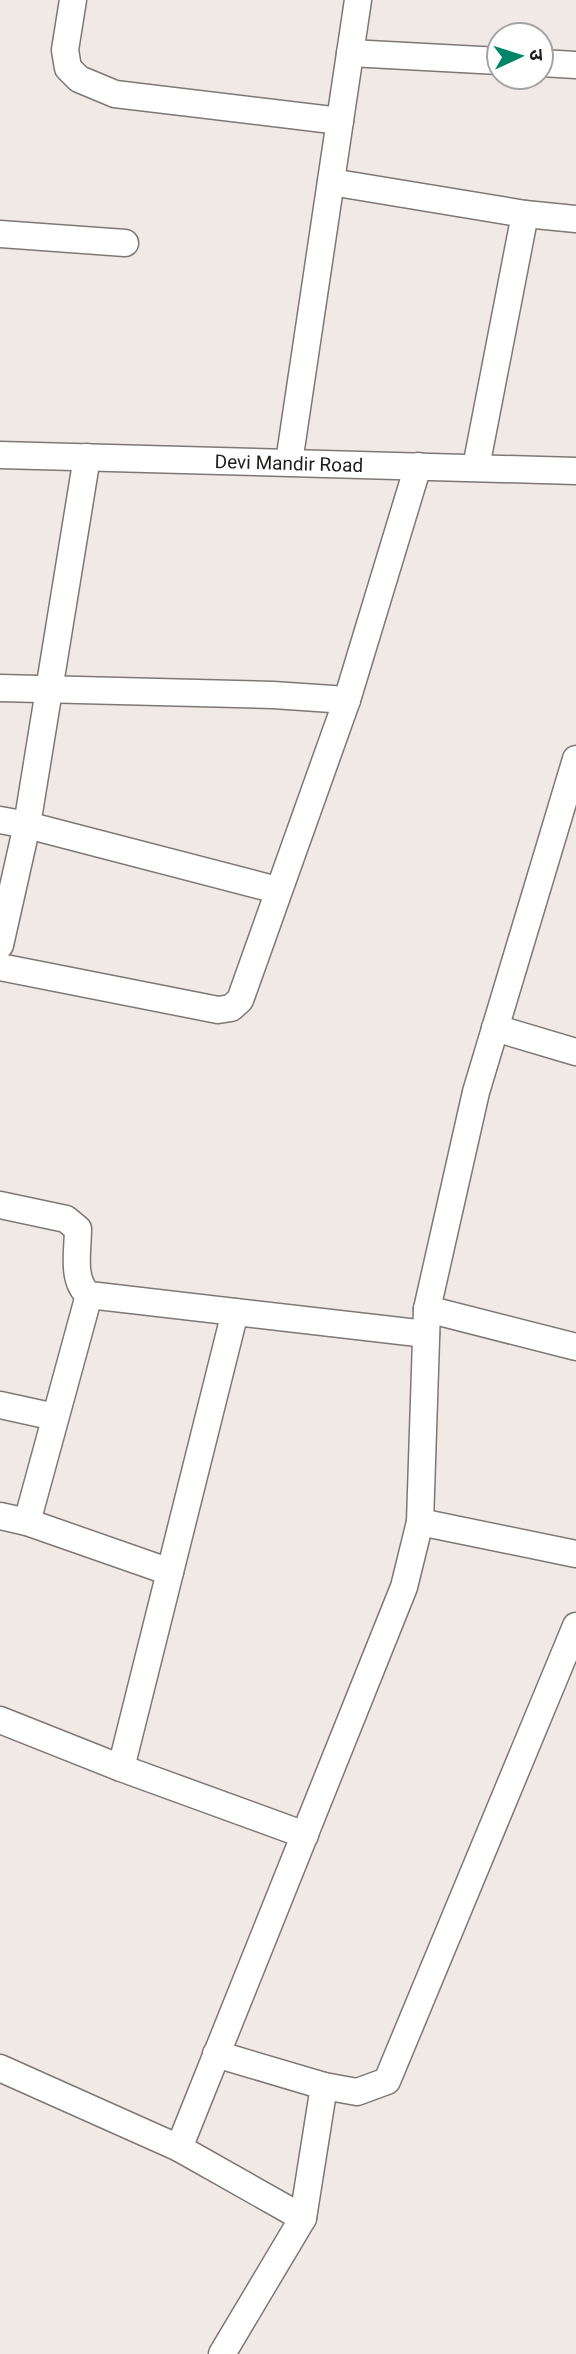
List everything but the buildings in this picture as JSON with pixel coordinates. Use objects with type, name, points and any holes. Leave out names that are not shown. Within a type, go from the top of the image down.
[{"type":"street","points":[[73,0],[65,50],[68,68],[79,79],[115,94],[340,121]]},
{"type":"street","points":[[289,463],[358,0]]},
{"type":"street","points":[[350,52],[485,60]]},
{"type":"street","points":[[555,64],[576,65]]},
{"type":"street","points":[[331,182],[525,214],[576,219]]},
{"type":"street","points":[[476,467],[525,214]]},
{"type":"street","points":[[0,234],[125,243]]},
{"type":"street","name":"Devi Mandir Road","points":[[0,455],[576,471]]},
{"type":"street","points":[[0,945],[27,825],[87,457]]},
{"type":"street","points":[[0,967],[218,1010],[231,1008],[240,1000],[277,890],[347,701],[418,466]]},
{"type":"street","points":[[0,688],[273,695],[347,701]]},
{"type":"street","points":[[178,2147],[404,1587],[420,1522],[426,1321],[476,1092],[576,759]]},
{"type":"street","points":[[0,820],[277,890]]},
{"type":"street","points":[[495,1028],[576,1052]]},
{"type":"street","points":[[0,1205],[66,1219],[78,1229],[78,1277],[83,1290],[89,1295],[235,1312],[426,1321],[576,1347]]},
{"type":"street","points":[[27,1522],[89,1295]]},
{"type":"street","points":[[121,1768],[235,1312]]},
{"type":"street","points":[[0,1405],[55,1417]]},
{"type":"street","points":[[0,1516],[27,1522],[170,1572]]},
{"type":"street","points":[[420,1522],[576,1554]]},
{"type":"street","points":[[216,2054],[324,2086],[357,2092],[387,2081],[576,1626]]},
{"type":"street","points":[[0,1720],[304,1835]]},
{"type":"street","points":[[0,2068],[178,2147],[303,2218]]},
{"type":"street","points":[[222,2354],[303,2218],[324,2086]]}]
